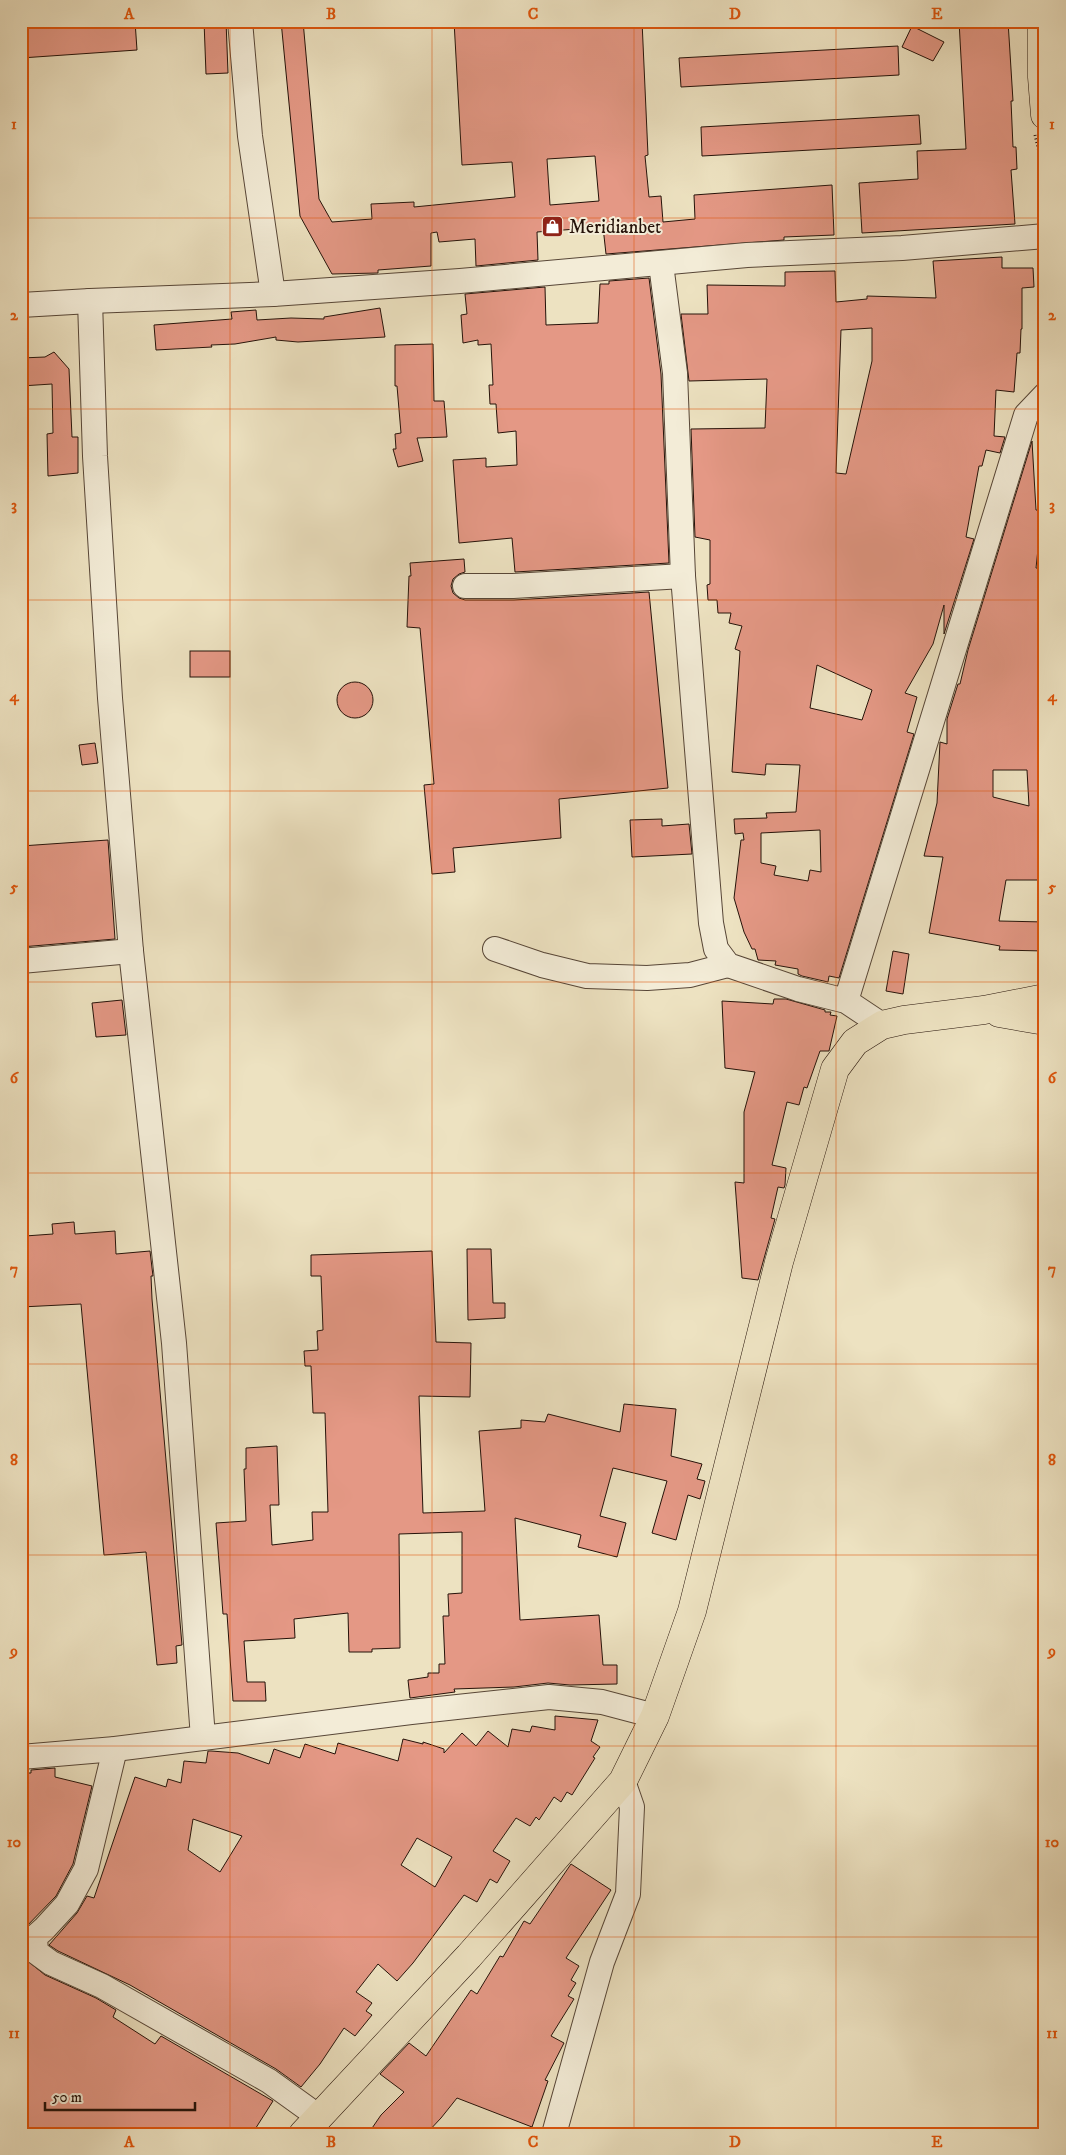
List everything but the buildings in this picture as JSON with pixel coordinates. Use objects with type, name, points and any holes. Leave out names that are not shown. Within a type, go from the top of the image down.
[{"type":"main road","points":[[1042,21],[1042,77],[1045,115]]},
{"type":"main road","points":[[310,2125],[469,1956],[623,1781],[655,1716],[692,1610],[779,1262],[835,1069],[855,1042],[882,1025],[904,1020],[984,1010],[1045,998]]},
{"type":"main road","points":[[984,1010],[1045,1021]]},
{"type":"street","points":[[240,21],[250,136],[273,294]]},
{"type":"street","points":[[21,305],[90,300],[273,294],[460,281],[797,251],[902,248],[1045,236]]},
{"type":"street","points":[[661,264],[675,373],[683,576],[711,923],[716,949],[728,965]]},
{"type":"street","points":[[90,300],[100,547],[110,698],[131,951],[174,1343],[203,1738]]},
{"type":"street","points":[[846,1001],[1026,415],[1045,395]]},
{"type":"street","points":[[465,586],[513,586],[683,576]]},
{"type":"street","points":[[495,949],[542,965],[587,976],[646,978],[690,975],[728,965],[798,989],[846,1001],[882,1025]]},
{"type":"street","points":[[21,961],[131,951]]},
{"type":"street","points":[[21,1757],[115,1749],[411,1712],[549,1697],[602,1702],[655,1716]]},
{"type":"street","points":[[115,1749],[86,1869],[66,1904],[44,1930],[35,1937],[36,1952],[51,1963],[102,1986],[269,2081],[310,2125]]},
{"type":"street","points":[[554,2134],[602,1962],[628,1894],[632,1807],[623,1781]]},
{"type":"place","name":"Meridianbet","points":[[553,226]]}]
